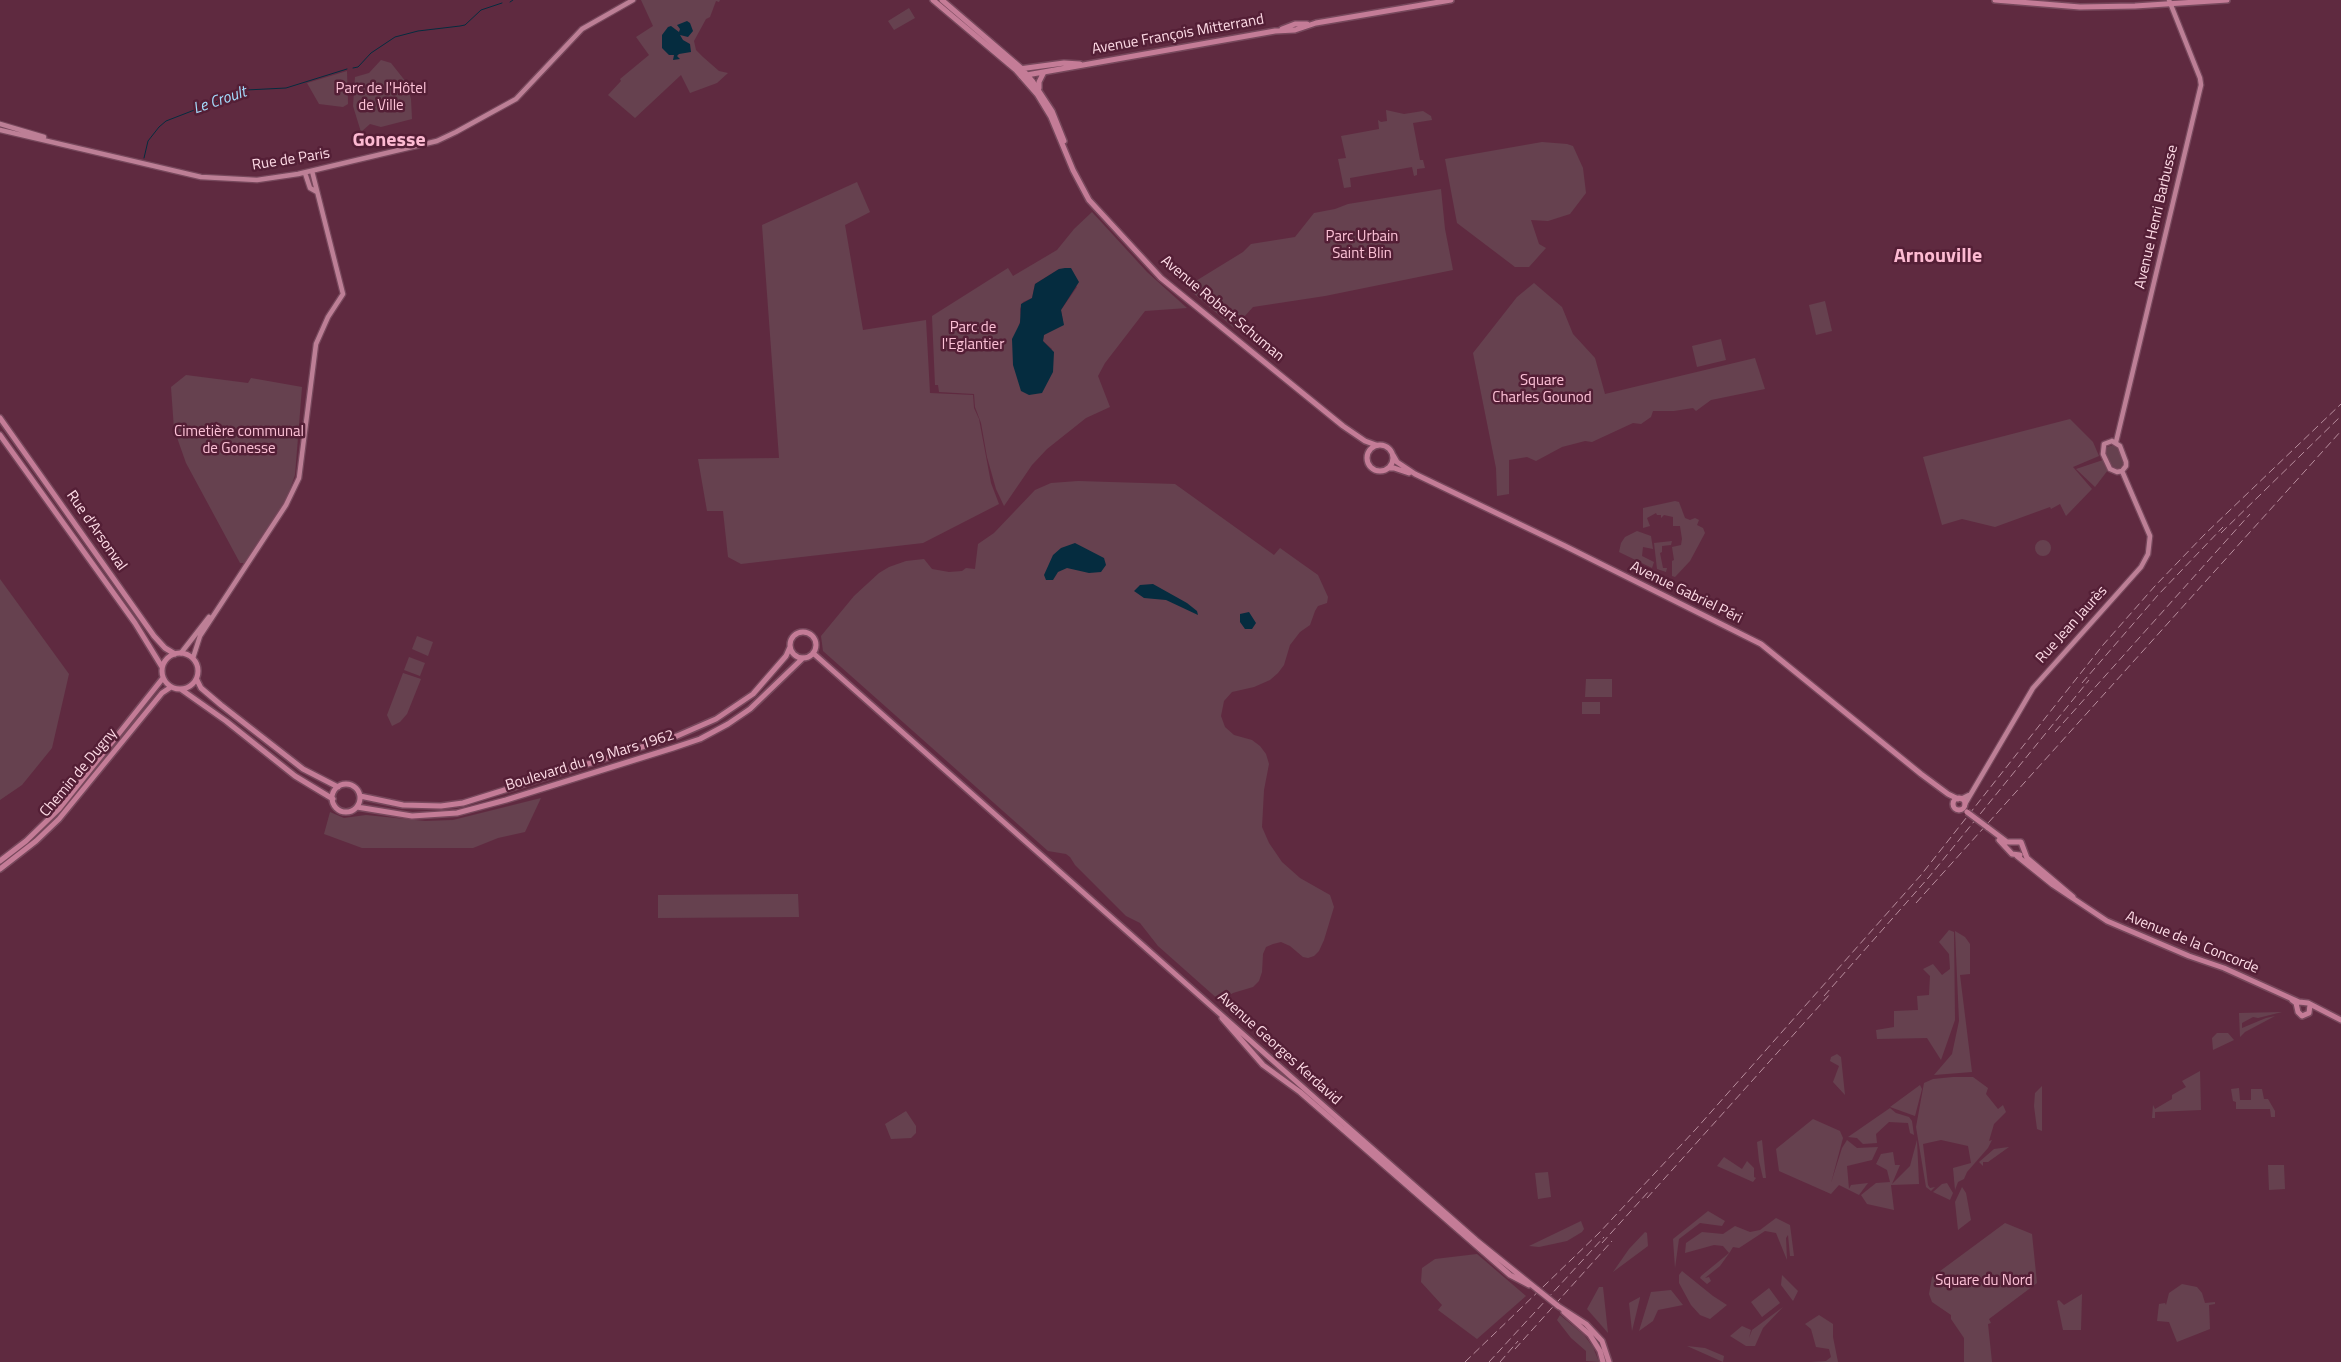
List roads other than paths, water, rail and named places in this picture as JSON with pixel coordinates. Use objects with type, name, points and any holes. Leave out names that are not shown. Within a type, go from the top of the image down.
[{"type":"main road","name":"Avenue Robert Schuman","points":[[933,0],[1018,69]]},
{"type":"main road","name":"Avenue Robert Schuman","points":[[942,0],[1039,89],[1057,121],[1073,170]]},
{"type":"main road","points":[[1428,4],[1439,0]]},
{"type":"main road","points":[[1428,4],[1451,0]]},
{"type":"main road","points":[[1995,0],[2080,7],[2226,0]]},
{"type":"main road","name":"Avenue François Mitterrand","points":[[1024,75],[1282,30],[1295,24],[1309,25],[1428,4]]},
{"type":"main road","name":"Avenue François Mitterrand","points":[[1018,69],[1064,62],[1086,65]]},
{"type":"main road","points":[[1039,89],[1039,82],[1044,72]]},
{"type":"main road","name":"Avenue Robert Schuman","points":[[1024,75],[1046,107],[1073,170],[1089,200],[1161,278],[1350,432],[1365,446],[1367,455]]},
{"type":"main road","name":"Rue d'Arsonval","points":[[0,418],[154,636],[165,648],[178,653]]},
{"type":"main road","name":"Avenue Robert Schuman","points":[[1350,432],[1364,441],[1376,445]]},
{"type":"main road","name":"Rue d'Arsonval","points":[[0,435],[135,623],[162,666]]},
{"type":"main road","points":[[1376,445],[1386,446],[1393,455],[1392,463],[1388,468],[1380,471],[1372,468],[1367,462],[1369,450],[1376,445]]},
{"type":"main road","name":"Avenue Gabriel Péri","points":[[1393,455],[1397,462],[1414,474]]},
{"type":"main road","name":"Avenue Gabriel Péri","points":[[1388,468],[1414,474],[1559,543],[1761,644],[1921,774],[1948,794],[1959,799],[1965,808],[1956,809],[1954,804],[1921,774]]},
{"type":"main road","points":[[802,631],[807,632],[816,640],[813,653],[803,658],[795,655],[790,647],[794,635],[802,631]]},
{"type":"main road","name":"Boulevard du 19 Mars 1962","points":[[360,796],[403,806],[441,806],[463,803],[677,736],[716,719],[753,694],[786,656],[790,647]]},
{"type":"main road","points":[[182,690],[192,686],[197,680],[199,670],[193,658],[178,653],[167,658],[162,666],[163,678],[171,687],[182,690],[232,725],[294,776],[333,799],[336,807],[341,810],[349,811],[357,807],[360,796],[357,789],[351,784],[343,784],[338,787],[333,799]]},
{"type":"main road","points":[[813,653],[1204,999]]},
{"type":"main road","name":"Boulevard du 19 Mars 1962","points":[[357,807],[412,816],[463,812],[673,748],[713,733],[743,714],[803,658]]},
{"type":"main road","name":"Chemin de Dugny","points":[[0,861],[30,837],[58,809],[163,678]]},
{"type":"main road","points":[[197,680],[201,688],[221,705],[303,769],[338,787]]},
{"type":"main road","name":"Chemin de Dugny","points":[[0,869],[36,842],[59,819],[162,693],[171,687]]},
{"type":"main road","points":[[1954,804],[1959,799]]},
{"type":"main road","points":[[1965,808],[2006,842],[2021,842],[2024,848],[2022,854],[2017,856],[2010,851],[1994,833]]},
{"type":"main road","points":[[2010,851],[2012,843]]},
{"type":"main road","name":"Avenue de la Concorde","points":[[2024,848],[2029,860],[2086,908]]},
{"type":"main road","name":"Avenue de la Concorde","points":[[2017,856],[2052,886],[2107,921],[2302,1002]]},
{"type":"main road","points":[[2290,998],[2296,1004],[2302,1016],[2321,1012]]},
{"type":"main road","name":"Avenue Georges Kerdavid","points":[[1204,999],[1263,1065],[1300,1092],[1510,1275],[1537,1290]]},
{"type":"main road","name":"Avenue Georges Kerdavid","points":[[1204,999],[1429,1199],[1537,1290]]},
{"type":"main road","points":[[2297,1009],[2302,1002],[2341,1020]]},
{"type":"main road","points":[[2308,1004],[2311,1008],[2310,1013]]},
{"type":"main road","points":[[1537,1290],[1590,1335],[1600,1351],[1603,1362]]},
{"type":"main road","points":[[1559,1307],[1586,1324],[1602,1341],[1609,1362]]},
{"type":"street","name":"Rue de Paris","points":[[0,130],[205,178],[257,180],[305,173],[437,141],[490,114],[516,99],[582,29],[633,0]]},
{"type":"street","name":"Avenue Henri Barbusse","points":[[2116,442],[2201,85],[2200,78],[2170,2]]},
{"type":"street","name":"Rue de Paris","points":[[0,124],[57,142]]},
{"type":"street","points":[[193,658],[196,643],[286,505],[299,478],[316,344],[328,317],[343,294],[344,288],[312,171]]},
{"type":"street","points":[[305,173],[310,188],[317,192]]},
{"type":"street","points":[[2116,442],[2120,446],[2126,462],[2126,466],[2122,471],[2117,472],[2110,469],[2102,450],[2104,444],[2116,442]]},
{"type":"street","name":"Rue Jean Jaurès","points":[[1965,808],[2033,688],[2141,567],[2148,554],[2150,536],[2122,471]]},
{"type":"street","points":[[178,653],[221,603]]},
{"type":"street","points":[[1959,799],[1972,793]]},
{"type":"water","points":[[687,21],[690,23],[693,31],[688,37],[680,35],[683,40],[690,44],[691,52],[679,54],[677,56],[680,59],[673,60],[674,55],[669,55],[662,48],[662,35],[671,26],[679,32],[680,29],[677,25]]},
{"type":"water","points":[[1071,268],[1079,282],[1061,310],[1064,325],[1044,335],[1043,341],[1054,352],[1053,372],[1042,393],[1029,395],[1021,391],[1013,365],[1012,339],[1020,323],[1021,304],[1032,298],[1035,284],[1059,269]]},
{"type":"water","points":[[1075,543],[1104,558],[1106,565],[1101,572],[1089,573],[1067,568],[1058,572],[1053,580],[1046,580],[1044,575],[1053,555],[1061,548]]},
{"type":"water","points":[[1153,584],[1187,603],[1197,611],[1198,615],[1166,600],[1144,598],[1134,591],[1140,585]]},
{"type":"water","points":[[1249,612],[1256,623],[1252,629],[1245,629],[1240,622],[1240,614]]},
{"type":"waterway","name":"Le Croult","points":[[353,68],[358,67],[371,53],[395,37],[418,31],[465,25],[481,10],[502,3]]},
{"type":"waterway","name":"Le Croult","points":[[144,158],[148,141],[166,121],[246,90],[286,88],[347,69]]},
{"type":"railway","points":[[1465,1362],[1599,1233],[1696,1129],[1921,875],[2103,645],[2155,586],[2205,534],[2341,404]]},
{"type":"railway","points":[[2221,533],[2341,416]]},
{"type":"railway","points":[[1916,903],[2341,431]]},
{"type":"railway","points":[[2055,732],[2250,514]]},
{"type":"railway","points":[[2082,683],[2158,595],[2223,527]]},
{"type":"railway","points":[[1824,996],[1929,877],[2089,680]]},
{"type":"railway","points":[[1647,1198],[1830,994]]},
{"type":"railway","points":[[1602,1243],[1649,1191]]},
{"type":"railway","points":[[1489,1362],[1604,1237]]},
{"type":"railway","points":[[1515,1349],[1612,1241]]},
{"type":"railway","points":[[1500,1362],[1518,1341]]},
{"type":"district","name":"Gonesse","points":[[389,141]]},
{"type":"district","name":"Arnouville","points":[[1938,257]]},
{"type":"park label","name":"Parc de l'Hôtel de Ville","points":[[381,98]]},
{"type":"park label","name":"Parc Urbain Saint Blin","points":[[1362,246]]},
{"type":"park label","name":"Parc de l'Eglantier","points":[[973,336]]},
{"type":"park label","name":"Square Charles Gounod","points":[[1542,390]]},
{"type":"park label","name":"Cimetière communal de Gonesse","points":[[239,440]]},
{"type":"park label","name":"Square du Nord","points":[[1984,1281]]}]
